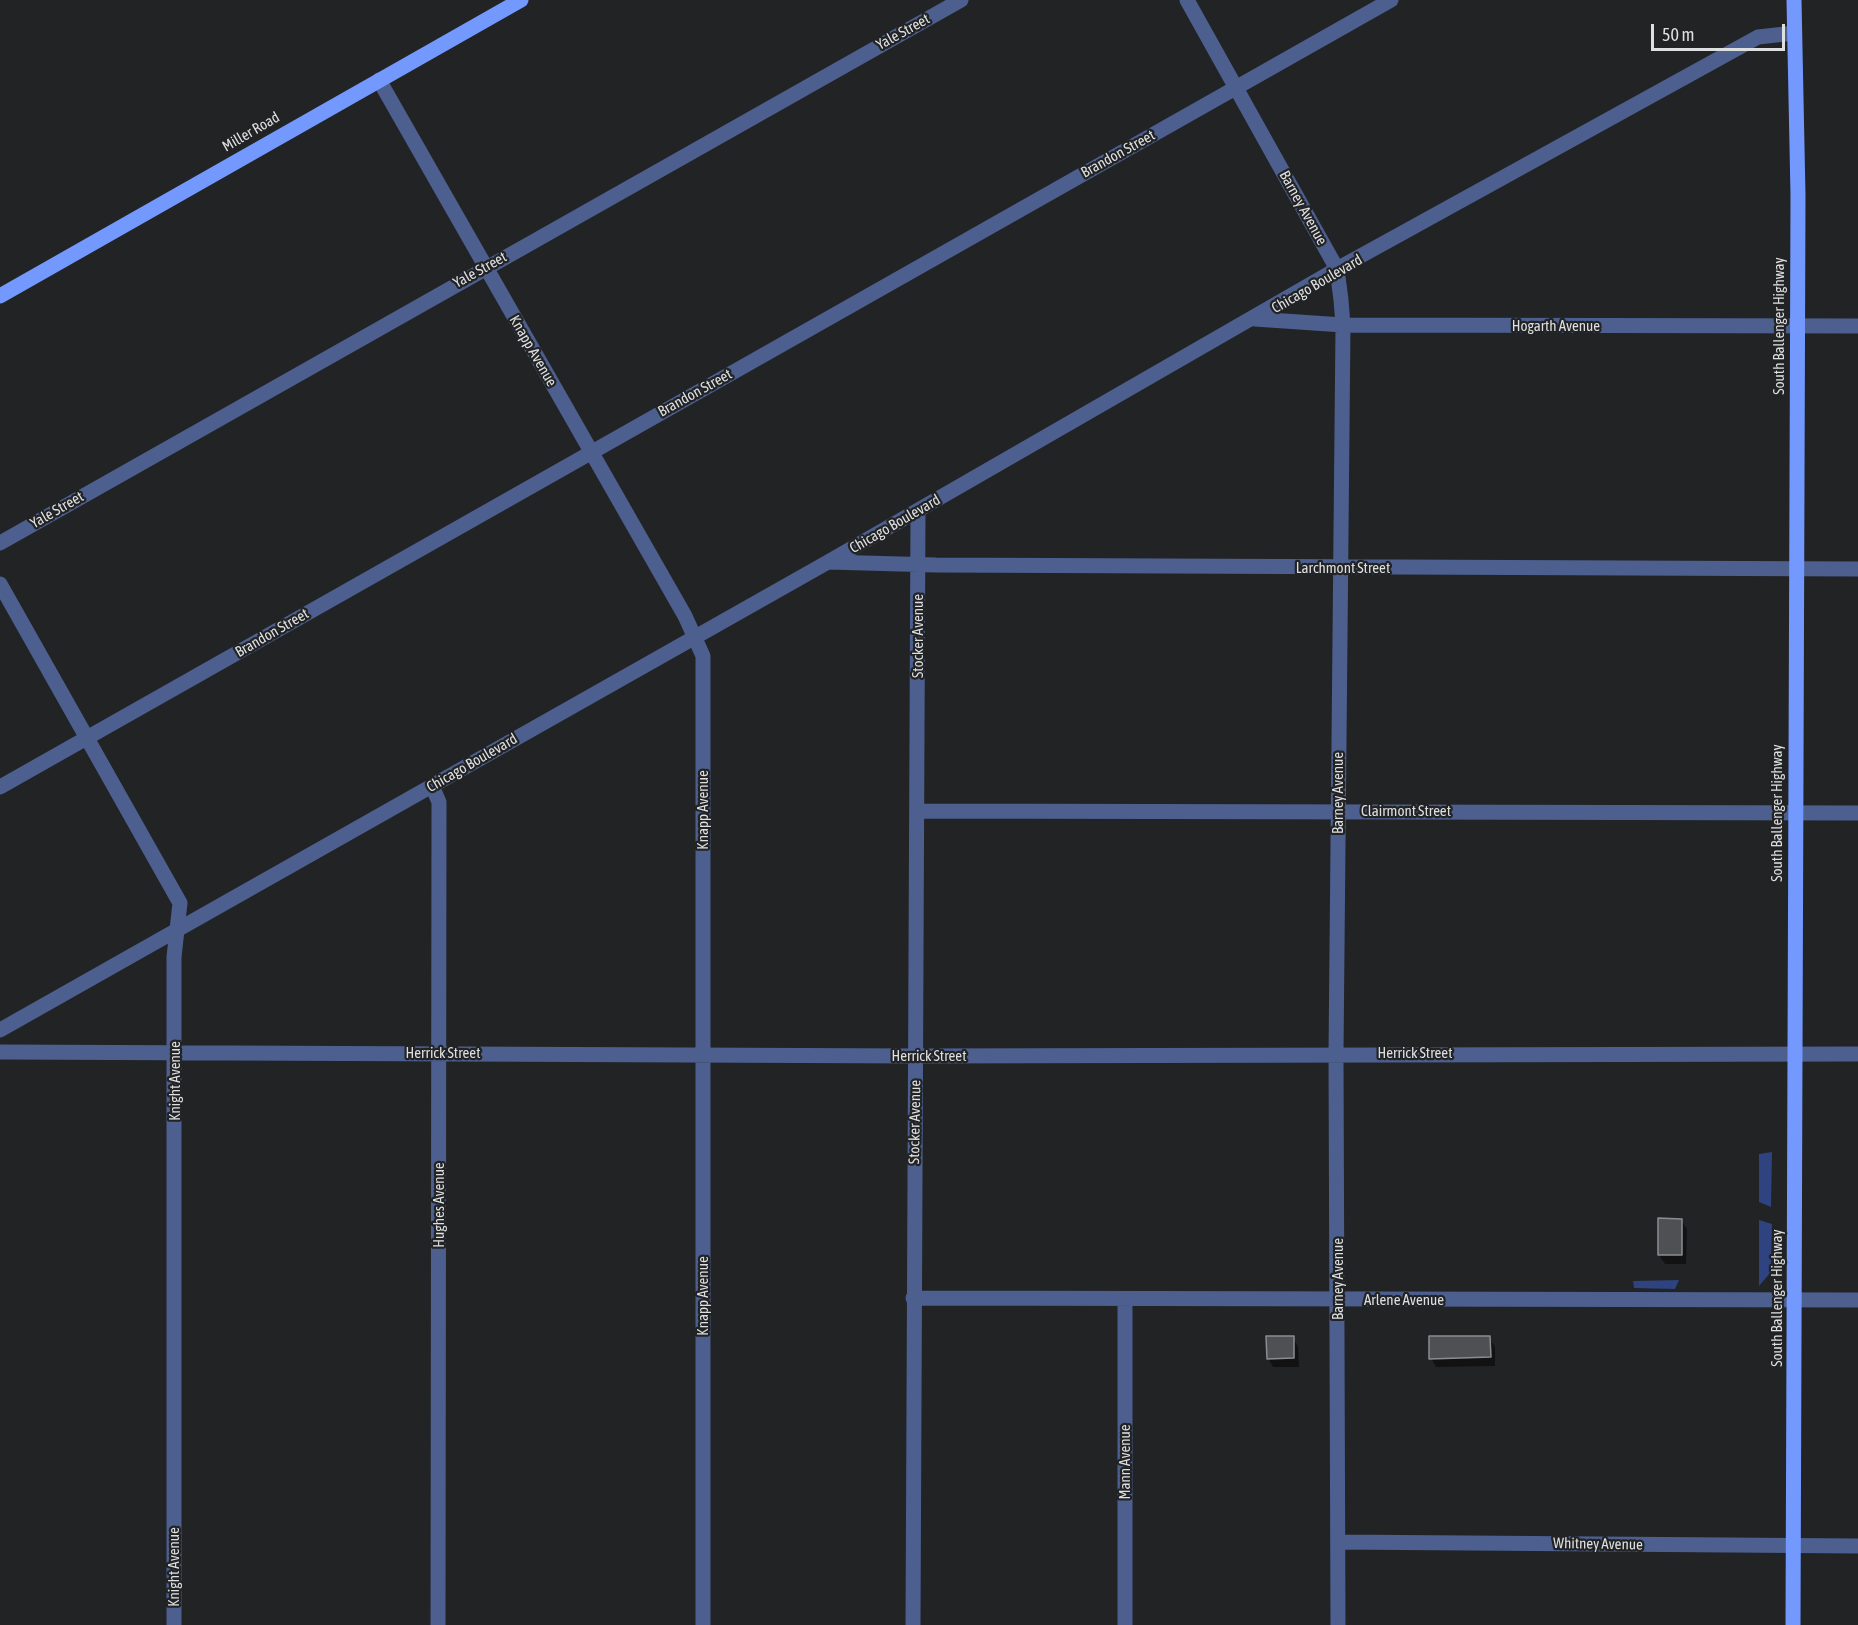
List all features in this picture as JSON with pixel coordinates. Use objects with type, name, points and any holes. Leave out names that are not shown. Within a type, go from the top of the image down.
[{"type":"main road","name":"Miller Road","points":[[0,296],[521,0]]},
{"type":"main road","name":"South Ballenger Highway","points":[[1793,1625],[1798,195],[1794,0]]},
{"type":"street","name":"Yale Street","points":[[0,543],[961,0]]},
{"type":"street","name":"Barney Avenue","points":[[1187,0],[1337,269],[1343,326],[1336,1053],[1338,1625]]},
{"type":"street","name":"Brandon Street","points":[[0,787],[1391,0]]},
{"type":"street","name":"Chicago Boulevard","points":[[0,1030],[159,940],[178,932],[199,917],[918,511],[1255,319],[1337,269],[1758,36],[1794,33]]},
{"type":"street","name":"Knapp Avenue","points":[[379,80],[696,636],[703,656],[702,1625]]},
{"type":"street","name":"Hogarth Avenue","points":[[1255,319],[1343,326],[1858,326]]},
{"type":"street","name":"Stocker Avenue","points":[[913,1625],[918,511]]},
{"type":"street","name":"Larchmont Street","points":[[828,562],[918,565],[1339,568],[1858,569]]},
{"type":"street","name":"Knight Avenue","points":[[0,584],[180,903],[174,957],[174,1625]]},
{"type":"street","name":"Hughes Avenue","points":[[432,786],[439,802],[438,1625]]},
{"type":"street","name":"Clairmont Street","points":[[918,811],[1858,813]]},
{"type":"street","name":"Herrick Street","points":[[0,1052],[916,1056],[1336,1053],[1858,1054]]},
{"type":"street","name":"Arlene Avenue","points":[[913,1298],[1338,1301],[1858,1300]]},
{"type":"street","name":"Mann Avenue","points":[[1125,1299],[1125,1625]]},
{"type":"street","name":"Whitney Avenue","points":[[1338,1542],[1858,1546]]},
{"type":"shaded area","points":[[1772,1152],[1771,1207],[1759,1202],[1759,1154]]},
{"type":"shaded area","points":[[1759,1220],[1772,1224],[1771,1272],[1759,1286]]},
{"type":"shaded area","points":[[1679,1280],[1675,1289],[1634,1288],[1633,1281]]},
{"type":"building","points":[[1658,1218],[1682,1219],[1682,1255],[1658,1255]]},
{"type":"building","points":[[1266,1336],[1294,1336],[1294,1358],[1267,1359]]},
{"type":"building","points":[[1429,1336],[1490,1336],[1491,1357],[1429,1359]]}]
